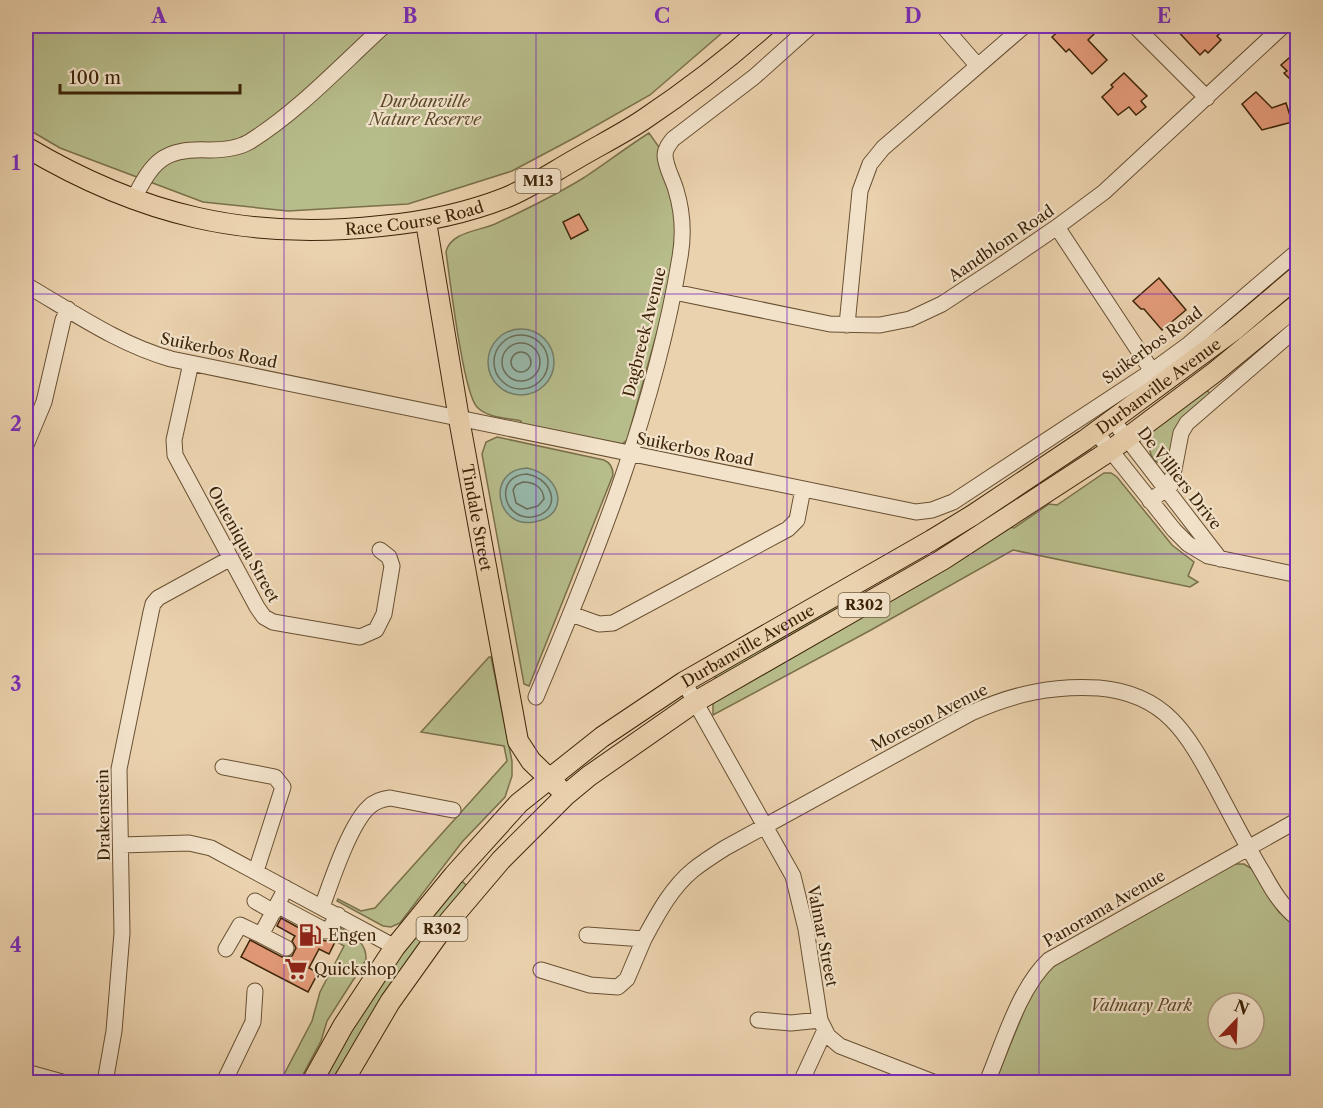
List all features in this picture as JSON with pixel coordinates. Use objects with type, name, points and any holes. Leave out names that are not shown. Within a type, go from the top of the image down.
[{"type":"main road","name":"Race Course Road","points":[[26,147],[77,175],[133,200],[208,221],[297,232],[340,231],[426,222],[506,198],[642,121],[717,66],[763,26]]},
{"type":"main road","name":"Tindale Street","points":[[426,222],[459,419],[518,741],[526,755],[566,795]]},
{"type":"main road","name":"Durbanville Avenue","points":[[312,1083],[343,1026],[395,947],[435,897],[519,803],[602,737],[684,682],[940,535],[1096,432],[1233,331],[1298,276]]},
{"type":"main road","name":"Durbanville Avenue","points":[[343,1083],[390,1002],[440,932],[501,860],[566,795],[615,756],[695,702],[942,560],[1119,445],[1215,372],[1298,304]]},
{"type":"street","points":[[133,200],[147,173],[159,160],[173,152],[189,149],[224,150],[246,144],[273,126],[384,26]]},
{"type":"street","name":"Dagbreek Avenue","points":[[536,697],[572,614],[631,455],[675,292],[683,223],[680,201],[666,161],[668,146],[754,77],[811,26]]},
{"type":"street","points":[[943,26],[977,65]]},
{"type":"street","points":[[847,325],[858,200],[866,173],[883,148],[1024,26]]},
{"type":"street","points":[[1135,26],[1207,98]]},
{"type":"street","name":"Aandblom Road","points":[[675,292],[830,324],[880,325],[923,314],[942,304],[1058,227],[1104,192],[1283,26]]},
{"type":"street","points":[[1058,227],[1152,371]]},
{"type":"street","name":"Suikerbos Road","points":[[26,285],[148,353],[631,455],[908,511],[924,512],[939,508],[974,489],[1152,371],[1189,344],[1298,251]]},
{"type":"street","points":[[26,445],[44,402],[63,320],[68,309]]},
{"type":"street","points":[[1150,501],[1172,484],[1181,433],[1187,423],[1298,327]]},
{"type":"street","name":"Outeniqua Street","points":[[191,363],[174,440],[174,450],[260,612],[268,620],[279,624],[360,637],[376,630],[384,615],[392,566],[389,557],[380,550]]},
{"type":"street","name":"De Villiers Drive","points":[[1112,419],[1119,445],[1150,501],[1188,544],[1208,556],[1298,575]]},
{"type":"street","name":"De Villiers Drive","points":[[1096,432],[1119,445],[1166,489],[1220,559]]},
{"type":"street","points":[[572,614],[599,624],[613,623],[778,534],[792,526],[797,520],[803,489]]},
{"type":"street","name":"Drakenstein","points":[[105,1083],[114,1032],[123,933],[119,769],[153,604],[158,597],[231,558]]},
{"type":"street","name":"Valmar Street","points":[[684,682],[793,876],[806,929],[822,1025]]},
{"type":"street","name":"Moreson Avenue","points":[[541,970],[590,985],[618,987],[626,982],[644,939],[660,910],[676,888],[692,871],[724,848],[971,713],[1010,697],[1045,689],[1091,688],[1121,691],[1145,700],[1178,724],[1195,747],[1248,848],[1283,907],[1298,920]]},
{"type":"street","points":[[223,767],[275,777],[283,788],[256,871]]},
{"type":"street","points":[[322,907],[343,851],[360,818],[370,806],[390,798],[453,810]]},
{"type":"street","name":"Panorama Avenue","points":[[987,1083],[1026,988],[1049,960],[1298,820]]},
{"type":"street","points":[[121,845],[197,844],[211,848],[395,947]]},
{"type":"street","points":[[261,935],[286,888]]},
{"type":"street","points":[[255,902],[276,908],[326,931],[338,915]]},
{"type":"street","points":[[226,949],[240,925],[286,948]]},
{"type":"street","points":[[587,935],[644,939]]},
{"type":"street","points":[[224,1083],[253,1022],[255,991]]},
{"type":"street","points":[[758,1020],[822,1025]]},
{"type":"street","points":[[801,1083],[822,1025]]},
{"type":"street","points":[[822,1025],[834,1042],[848,1050],[933,1083]]},
{"type":"street","points":[[26,1072],[62,1083]]},
{"type":"green space","name":"Durbanville Nature Reserve","points":[[26,26],[730,26],[650,95],[512,171],[408,204],[288,211],[203,202],[60,148],[26,128]]},
{"type":"green space","points":[[649,133],[661,150],[676,217],[675,248],[669,289],[627,440],[622,444],[521,425],[521,421],[481,411],[472,397],[462,358],[446,252],[449,245],[459,236],[495,224],[563,190]]},
{"type":"green space","points":[[1206,390],[1211,394],[1168,461],[1157,462],[1153,459],[1149,449],[1151,432]]},
{"type":"green space","points":[[497,437],[604,460],[610,464],[613,472],[529,686],[524,684],[482,454],[486,442]]},
{"type":"green space","points":[[1104,473],[1111,473],[1117,477],[1172,545],[1194,562],[1188,576],[1198,582],[1190,587],[1013,550],[713,715],[713,704],[719,696],[1009,527],[1014,528],[1049,504],[1057,505]]},
{"type":"green space","points":[[858,593],[861,598],[716,680],[715,676],[722,670]]},
{"type":"green space","points":[[491,657],[512,761],[512,776],[505,797],[462,842],[400,923],[391,927],[383,926],[337,901],[338,899],[361,911],[375,908],[507,761],[504,746],[421,732]]},
{"type":"green space","name":"Valmary Park","points":[[1235,864],[1244,864],[1252,869],[1279,912],[1297,928],[1297,1082],[995,1082],[1031,994],[1051,968],[1071,954]]},
{"type":"green space","points":[[460,879],[467,886],[330,1082],[320,1082],[394,961]]},
{"type":"green space","points":[[338,927],[361,943],[366,953],[366,960],[327,1021],[321,1041],[299,1082],[280,1082],[312,1021],[320,992],[344,946],[339,943],[342,938],[337,932]]},
{"type":"water","points":[[521,329],[534,332],[544,339],[551,349],[554,362],[551,375],[544,385],[534,392],[521,395],[508,392],[498,385],[491,375],[488,362],[491,349],[498,339],[508,332]]},
{"type":"water","points":[[527,468],[539,472],[548,479],[558,495],[553,512],[546,518],[534,522],[521,522],[511,517],[504,509],[500,498],[505,478],[514,471]]},
{"type":"building","points":[[1064,26],[1086,26],[1094,34],[1088,40],[1107,60],[1092,74],[1069,49],[1066,52],[1052,37]]},
{"type":"building","points":[[1173,26],[1228,26],[1217,36],[1221,40],[1208,53],[1205,50],[1200,55]]},
{"type":"building","points":[[1289,58],[1295,64],[1298,62],[1298,87],[1284,73],[1287,71],[1281,65]]},
{"type":"building","points":[[1124,73],[1147,96],[1141,101],[1146,107],[1136,115],[1129,107],[1118,115],[1102,97]]},
{"type":"building","points":[[1256,92],[1272,108],[1286,103],[1292,122],[1262,130],[1242,104]]},
{"type":"building","points":[[579,214],[588,230],[571,239],[563,222]]},
{"type":"building","points":[[1159,278],[1186,310],[1162,330],[1144,309],[1133,301]]},
{"type":"building","points":[[281,918],[321,940],[327,941],[332,938],[336,940],[329,954],[319,949],[309,968],[318,973],[308,992],[241,957],[250,940],[282,957],[292,956],[296,948],[292,941],[295,936],[277,926]]},
{"type":"place","name":"Engen","points":[[310,935]]},
{"type":"place","name":"Quickshop","points":[[296,969]]}]
